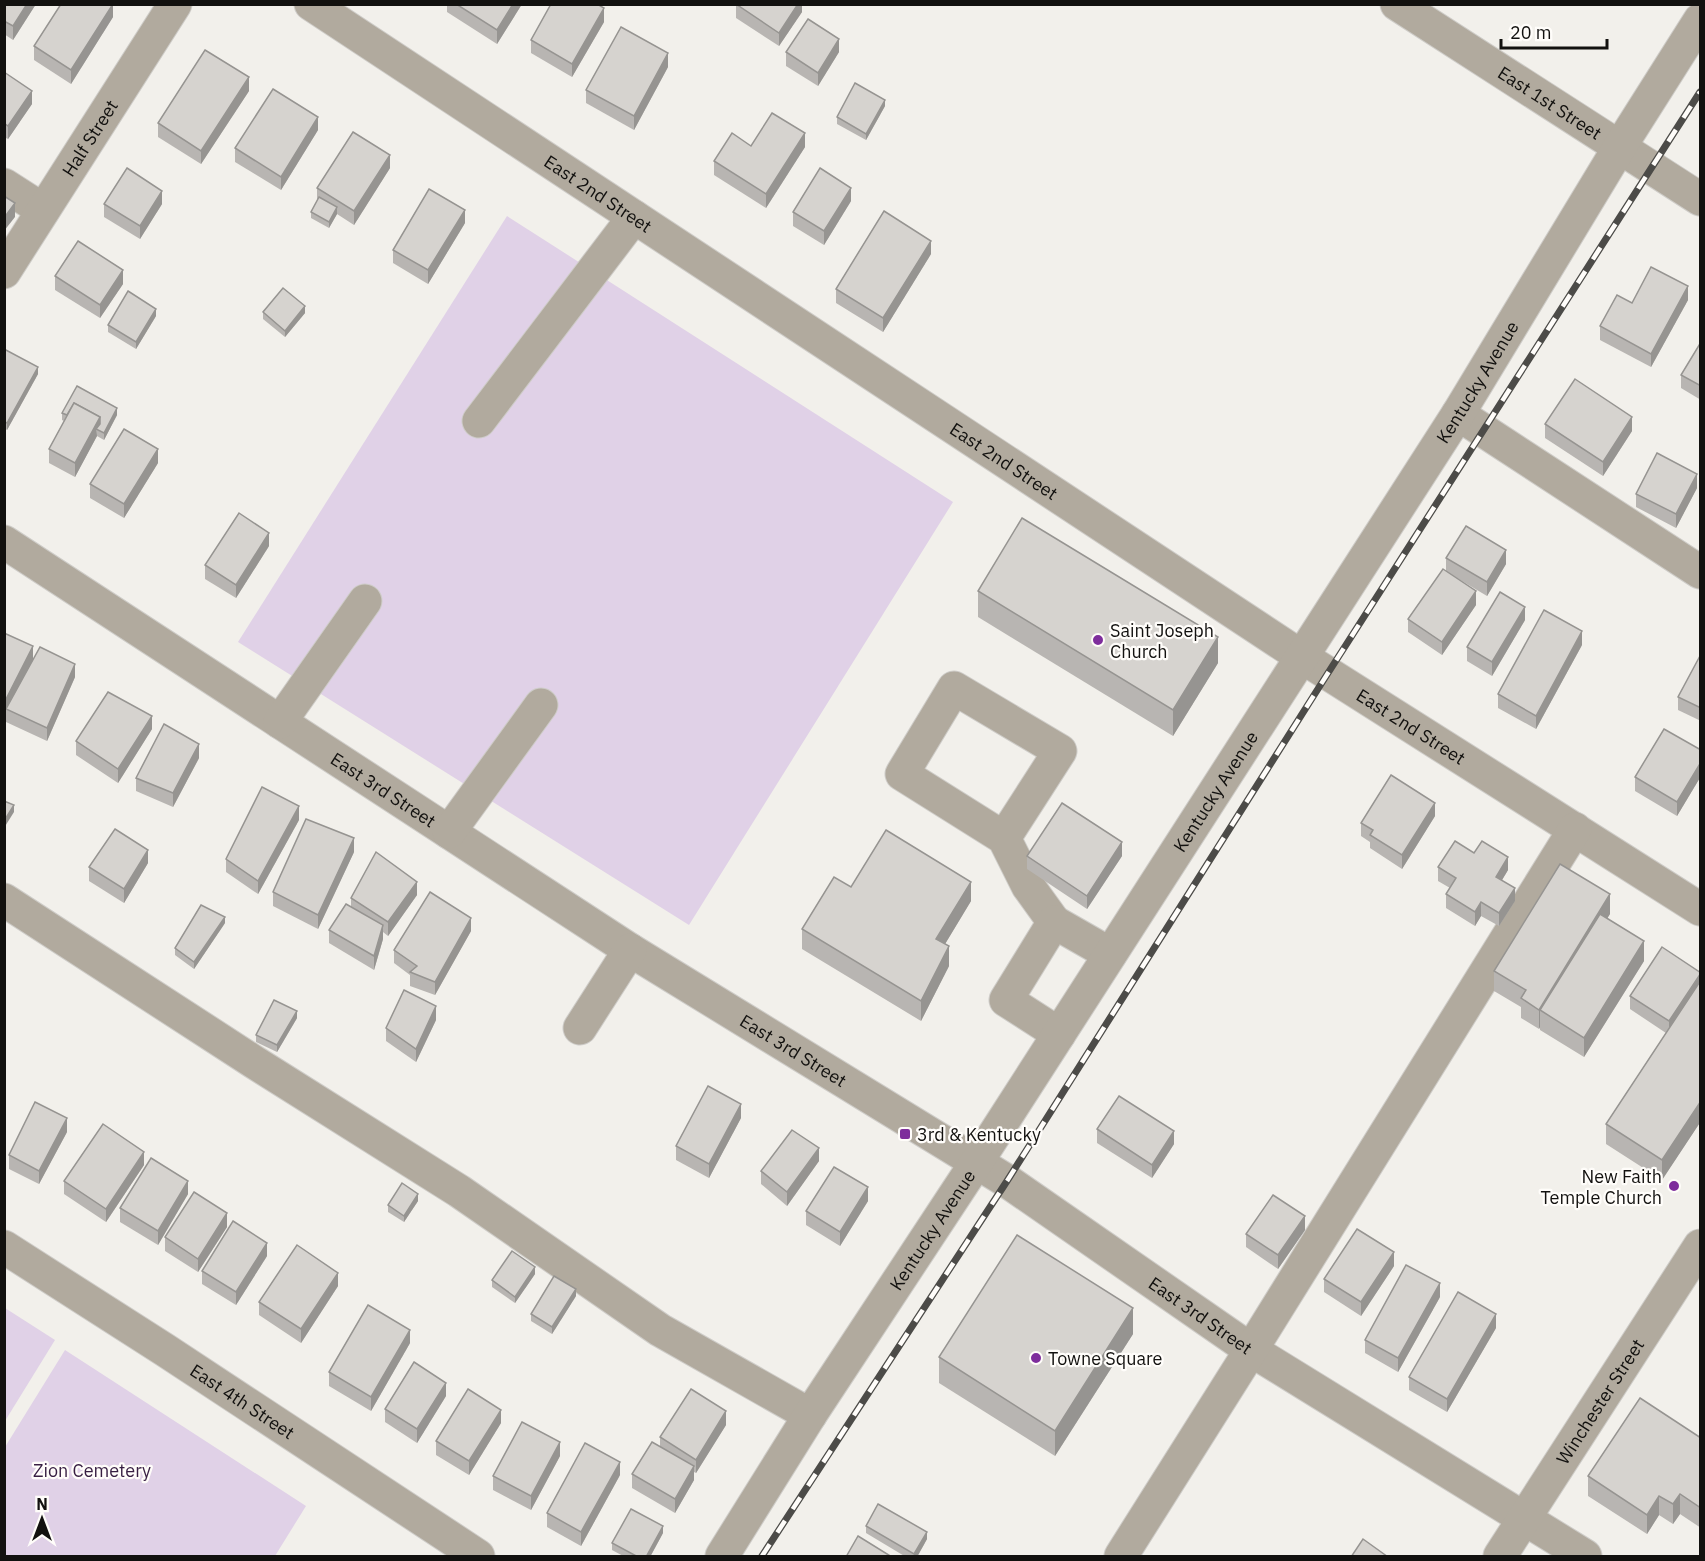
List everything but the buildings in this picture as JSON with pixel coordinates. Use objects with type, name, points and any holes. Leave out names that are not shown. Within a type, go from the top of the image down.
[{"type":"street","name":"Half Street","points":[[4,272],[175,4]]},
{"type":"street","name":"East 2nd Street","points":[[311,4],[1302,657],[1701,909]]},
{"type":"street","name":"East 1st Street","points":[[1397,4],[1701,200]]},
{"type":"street","name":"Kentucky Avenue","points":[[722,1557],[810,1415],[976,1163],[1458,414],[1619,148],[1701,20]]},
{"type":"street","points":[[4,185],[43,210]]},
{"type":"street","points":[[478,421],[634,217]]},
{"type":"street","points":[[1458,414],[1701,572]]},
{"type":"street","name":"East 3rd Street","points":[[4,542],[630,950],[1006,1181],[1251,1350],[1585,1557]]},
{"type":"street","points":[[280,722],[365,601]]},
{"type":"street","points":[[1004,838],[1060,751],[954,688],[902,774],[1004,838],[1028,886],[1054,922],[1110,954]]},
{"type":"street","points":[[449,832],[541,705]]},
{"type":"street","points":[[1120,1557],[1575,829]]},
{"type":"street","points":[[4,900],[459,1191],[660,1330],[810,1415]]},
{"type":"street","points":[[1054,922],[1006,1000],[1059,1034]]},
{"type":"street","points":[[579,1028],[630,950]]},
{"type":"street","name":"Winchester Street","points":[[1500,1557],[1701,1246]]},
{"type":"street","name":"East 4th Street","points":[[4,1247],[165,1350],[478,1557]]},
{"type":"green space","points":[[507,216],[953,502],[689,925],[238,642]]},
{"type":"green space","points":[[5,1308],[55,1340],[5,1421]]},
{"type":"green space","name":"Zion Cemetery","points":[[65,1350],[306,1506],[275,1556],[5,1556],[5,1447]]},
{"type":"railway","points":[[762,1556],[1007,1181],[1328,673],[1700,92]]},
{"type":"place","name":"Saint Joseph Church","points":[[1098,640]]},
{"type":"place","name":"3rd & Kentucky","points":[[905,1134]]},
{"type":"place","name":"New Faith Temple Church","points":[[1674,1186]]},
{"type":"place","name":"Towne Square","points":[[1036,1358]]}]
